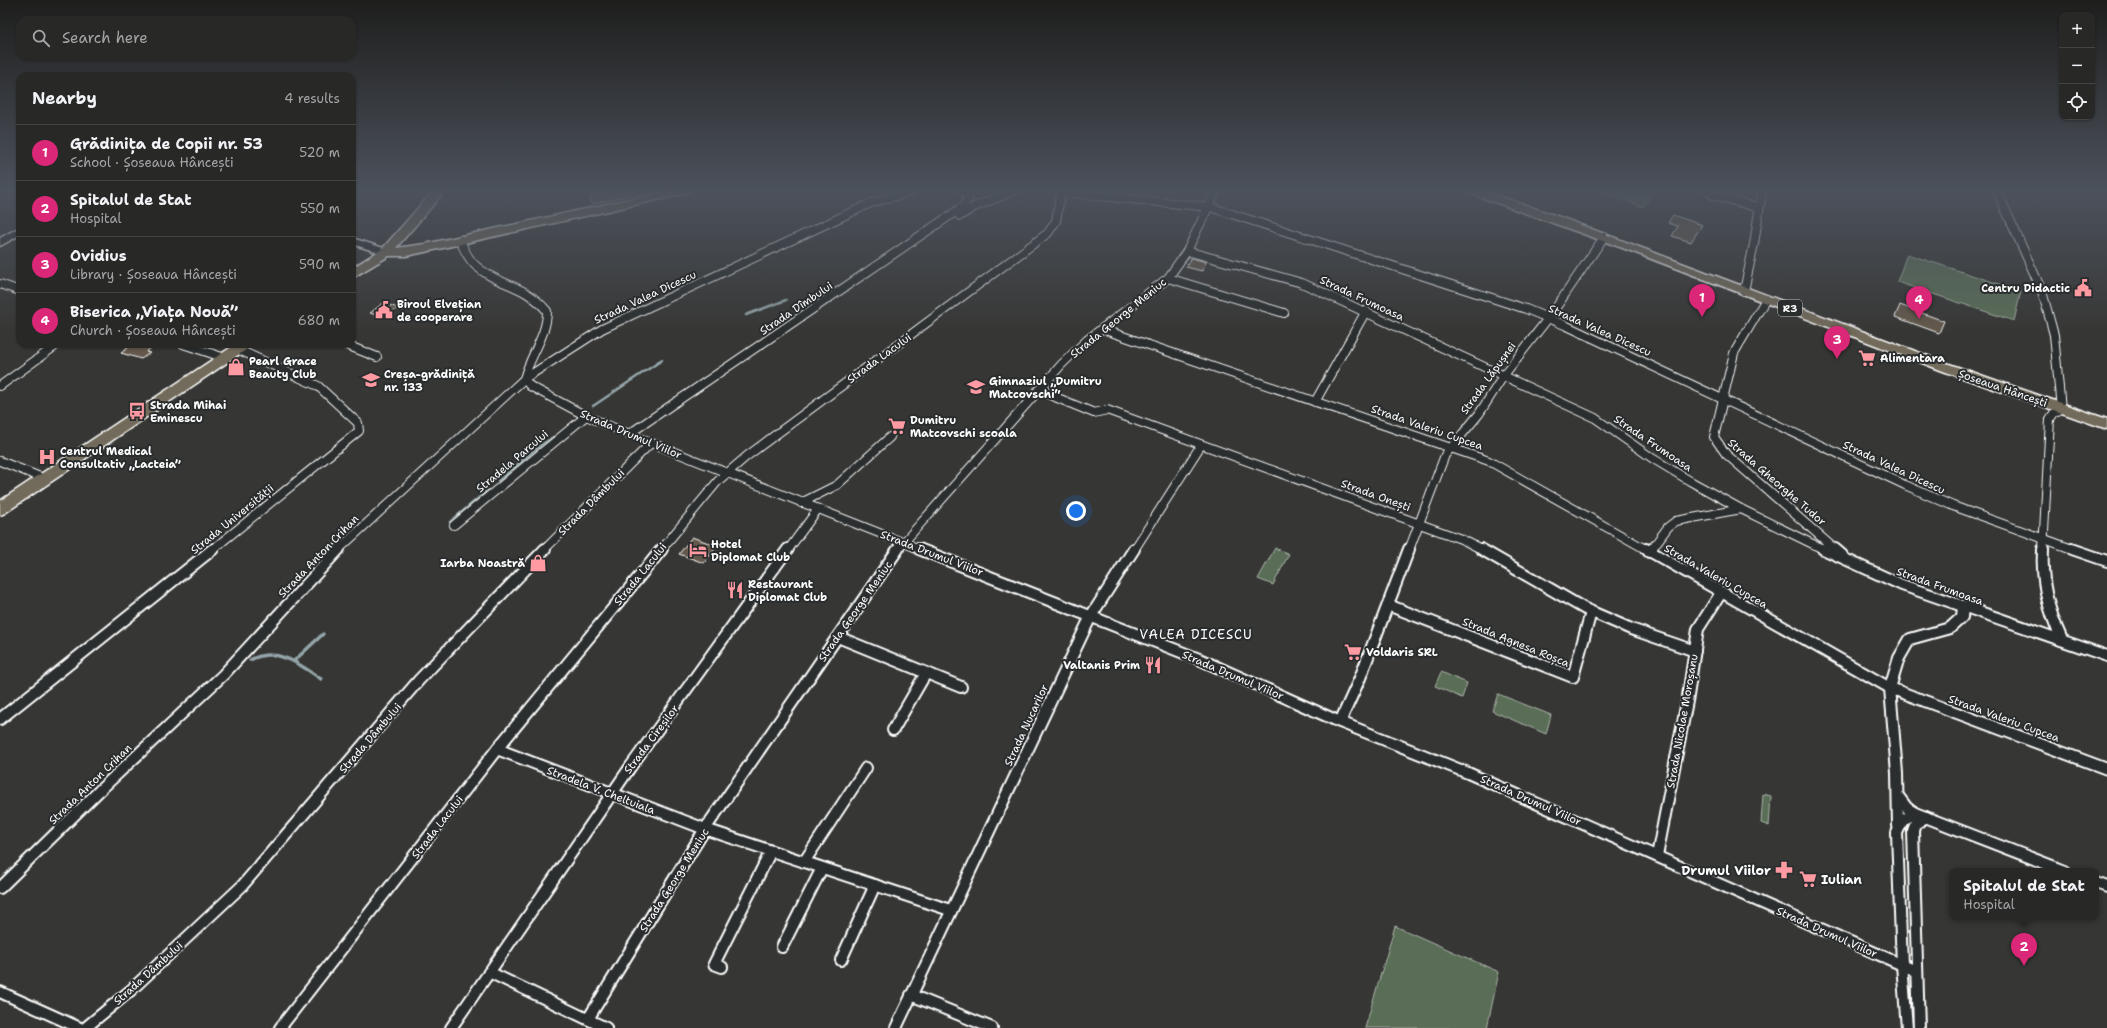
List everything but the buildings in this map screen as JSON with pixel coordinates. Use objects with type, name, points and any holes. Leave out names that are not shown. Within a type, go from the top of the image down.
[{"type":"main road","points":[[356,271],[386,252],[398,239]]},
{"type":"main road","points":[[408,239],[408,242],[417,247],[425,248]]},
{"type":"main road","points":[[356,242],[386,252],[406,252],[465,239]]},
{"type":"main road","name":"Șoseaua Hâncești","points":[[1609,239],[1955,371],[2107,424]]},
{"type":"main road","points":[[0,509],[238,348]]},
{"type":"street","name":"Strada Valea Dicescu","points":[[524,379],[572,347],[602,330],[795,239]]},
{"type":"street","name":"Strada Dîmbului","points":[[629,434],[916,239]]},
{"type":"street","name":"Strada Lacului","points":[[280,1028],[497,749],[694,508],[727,472],[846,381],[1040,239]]},
{"type":"street","name":"Strada George Meniuc","points":[[588,1019],[705,829],[903,541],[1038,390],[1076,350],[1151,293],[1168,278],[1187,251],[1193,239]]},
{"type":"street","name":"Strada Valea Dicescu","points":[[1307,239],[1548,318],[1953,506],[2107,561]]},
{"type":"street","name":"Strada Lăpușnei","points":[[1340,722],[1360,678],[1418,523],[1445,456],[1479,414],[1504,375],[1566,295],[1603,239]]},
{"type":"street","points":[[1744,290],[1755,239]]},
{"type":"street","points":[[2019,239],[2042,290],[2054,335],[2061,408],[2054,413],[2050,419],[2049,470],[2042,538],[2042,573],[2044,589],[2056,630],[2062,640]]},
{"type":"street","name":"Strada Anton Crihan","points":[[0,888],[99,791],[223,675],[350,537],[524,379],[526,369],[546,326],[547,311],[538,299],[478,269],[466,257],[460,240]]},
{"type":"street","name":"Strada Frumoasa","points":[[1187,251],[1302,283],[1366,311],[1426,341],[1504,375],[1595,418],[1652,458],[1741,509],[1850,562],[1902,585],[2107,656]]},
{"type":"street","points":[[1168,278],[1284,313]]},
{"type":"street","points":[[0,284],[16,290]]},
{"type":"street","name":"Strada Gheorghe Tudor","points":[[1766,299],[1734,353],[1713,434],[1720,448],[1850,562]]},
{"type":"street","points":[[1315,402],[1366,311]]},
{"type":"street","name":"Strada Valeriu Cupcea","points":[[1102,329],[1452,447],[1511,472],[1890,688],[2107,769]]},
{"type":"street","points":[[0,386],[52,348]]},
{"type":"street","points":[[195,348],[225,358]]},
{"type":"street","name":"Strada Universității","points":[[0,719],[359,431],[358,423],[318,386],[245,348]]},
{"type":"street","points":[[354,348],[377,357]]},
{"type":"street","name":"Strada Drumul Viilor","points":[[524,379],[530,386],[586,416],[802,503],[903,541],[1199,659],[1340,722],[1468,773],[1916,971]]},
{"type":"street","name":"Strada Onești","points":[[1038,390],[1094,413],[1107,410],[1488,550],[1612,623],[1695,651]]},
{"type":"street","name":"Stradela Parcului","points":[[454,525],[586,416]]},
{"type":"street","points":[[802,503],[837,485],[890,437]]},
{"type":"street","name":"Strada Dâmbului","points":[[85,1028],[130,991],[242,886],[419,680],[516,577],[651,443]]},
{"type":"street","name":"Strada Nucarilor","points":[[896,1028],[950,910],[978,856],[1091,616],[1201,445]]},
{"type":"street","points":[[0,461],[45,479]]},
{"type":"street","name":"Strada Cireșilor","points":[[451,1028],[610,794],[679,700],[745,605],[818,509]]},
{"type":"street","points":[[1649,552],[1668,527],[1676,521],[1741,509]]},
{"type":"street","name":"Strada Nicolae Moroșanu","points":[[1657,856],[1698,629],[1721,593]]},
{"type":"street","name":"Strada Agnesa Roșca","points":[[1388,605],[1573,677],[1591,612]]},
{"type":"street","points":[[1907,1028],[1902,965],[1898,796],[1890,688],[1899,658],[1910,639],[1950,628],[1962,617],[1963,607]]},
{"type":"street","points":[[838,636],[961,687]]},
{"type":"street","points":[[893,730],[926,673]]},
{"type":"street","name":"Stradela V. Cheltuiala","points":[[497,749],[610,794],[705,829],[950,910]]},
{"type":"street","points":[[804,862],[866,768]]},
{"type":"street","points":[[1898,796],[1907,808],[1920,815],[2057,868]]},
{"type":"street","points":[[1898,826],[1906,815],[1920,815]]},
{"type":"street","points":[[1919,1028],[1916,971],[1913,831],[1920,815]]},
{"type":"street","points":[[722,967],[714,964],[772,851]]},
{"type":"street","points":[[782,947],[822,868]]},
{"type":"street","points":[[841,960],[875,885]]},
{"type":"street","points":[[489,972],[606,1028]]},
{"type":"street","points":[[0,992],[80,1028]]},
{"type":"street","points":[[911,995],[992,1028]]},
{"type":"green space","points":[[1907,254],[2021,291],[2014,321],[1897,282]]},
{"type":"green space","points":[[1275,548],[1289,554],[1273,585],[1258,579]]},
{"type":"green space","points":[[1441,672],[1467,683],[1462,698],[1435,686]]},
{"type":"green space","points":[[1498,694],[1551,715],[1546,734],[1492,711]]},
{"type":"green space","points":[[1763,794],[1771,796],[1769,826],[1761,823]]},
{"type":"green space","points":[[1395,926],[1499,972],[1487,1028],[1365,1028]]},
{"type":"waterway","points":[[746,315],[786,300]]},
{"type":"waterway","points":[[593,406],[662,360]]},
{"type":"waterway","points":[[498,481],[542,444],[559,434]]},
{"type":"waterway","points":[[450,522],[488,490]]},
{"type":"waterway","points":[[294,661],[323,634]]},
{"type":"waterway","points":[[250,660],[260,656],[278,656],[296,663],[321,679]]},
{"type":"place","name":"Centru Didactic","points":[[2083,288]]},
{"type":"place","name":"Biroul Elvețian de cooperare","points":[[384,310]]},
{"type":"place","name":"Grădinița de Copii nr. 53","points":[[1702,317]]},
{"type":"place","name":"Biserica „Viața Nouă”","points":[[1919,319]]},
{"type":"place","name":"Alimentara","points":[[1867,358]]},
{"type":"place","name":"Ovidius","points":[[1837,359]]},
{"type":"place","name":"Pearl Grace Beauty Club","points":[[236,367]]},
{"type":"place","name":"Creșa-grădiniță nr. 133","points":[[371,380]]},
{"type":"place","name":"Gimnaziul „Dumitru Matcovschi“","points":[[976,387]]},
{"type":"place","name":"Strada Mihai Eminescu","points":[[137,411]]},
{"type":"place","name":"Dumitru Matcovschi scoala","points":[[897,426]]},
{"type":"place","name":"Centrul Medical Consultativ „Lacteia”","points":[[47,457]]},
{"type":"place","name":"Hotel Diplomat Club","points":[[698,550]]},
{"type":"place","name":"Iarba Noastră","points":[[538,563]]},
{"type":"place","name":"Restaurant Diplomat Club","points":[[735,590]]},
{"type":"place","name":"Voldaris SRL","points":[[1353,652]]},
{"type":"place","name":"Valtanis Prim","points":[[1153,665]]},
{"type":"place","name":"Drumul Viilor","points":[[1784,870]]},
{"type":"place","name":"Iulian","points":[[1808,879]]},
{"type":"place","name":"Spitalul de Stat","points":[[2024,966]]},
{"type":"district","name":"VALEA DICESCU","points":[[1196,634]]}]
